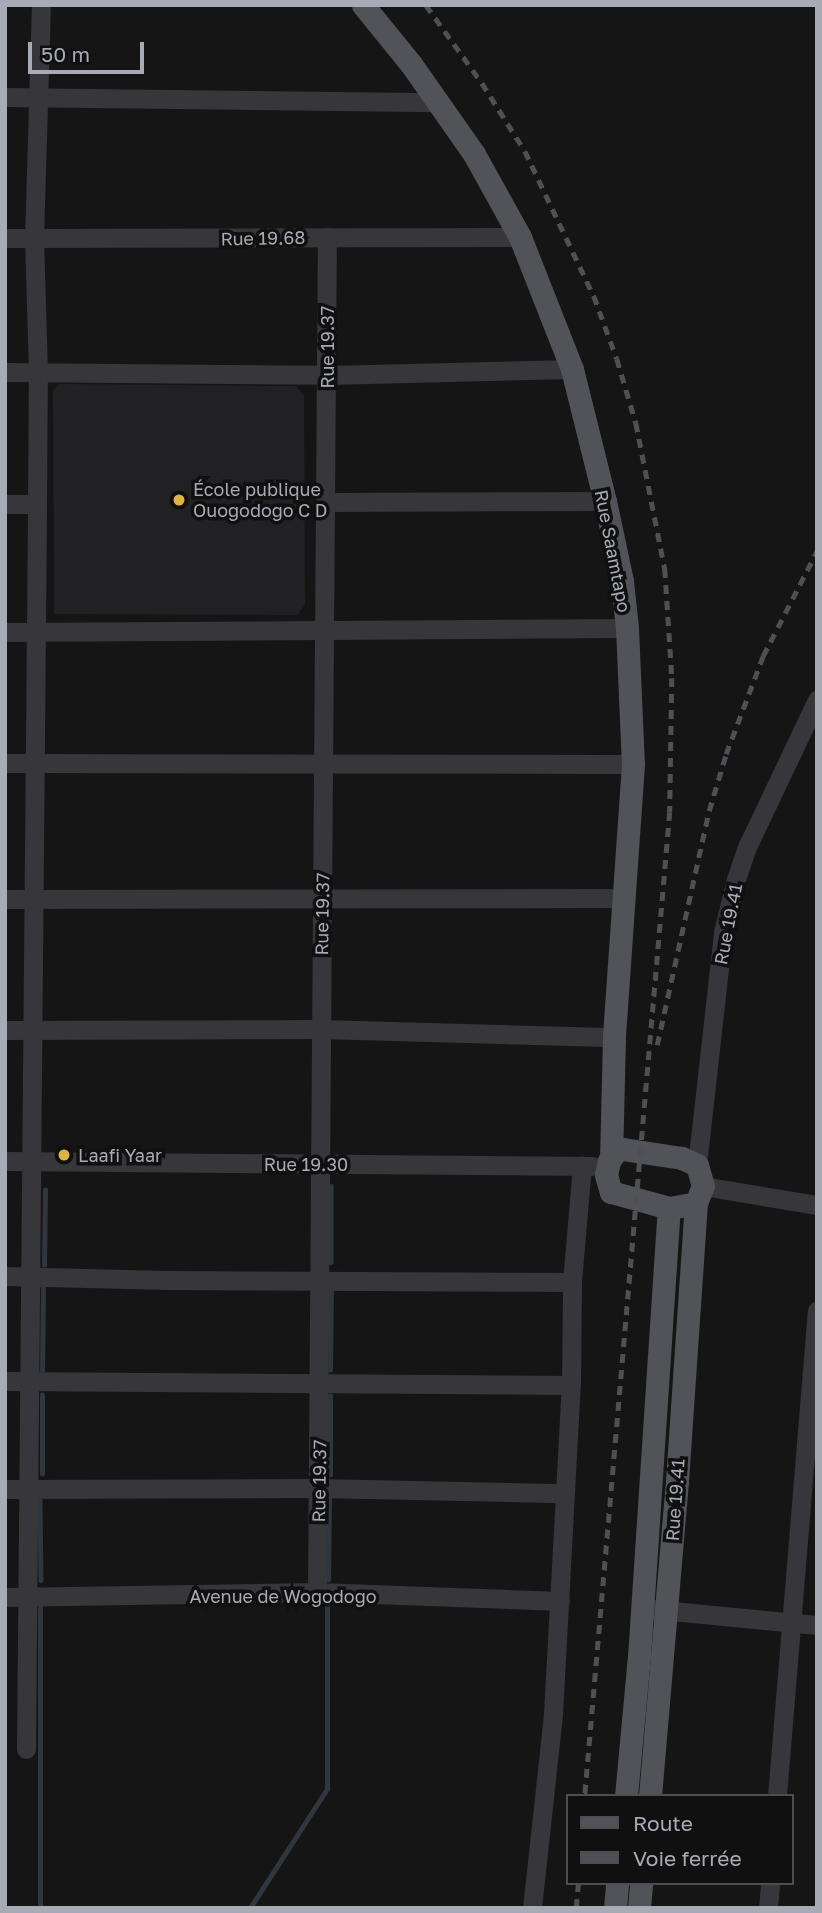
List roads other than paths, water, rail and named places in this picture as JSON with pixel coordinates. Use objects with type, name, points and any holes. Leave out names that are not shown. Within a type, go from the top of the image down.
[{"type":"main road","name":"Rue Saamtapo","points":[[363,5],[438,102],[474,154],[520,237],[572,369],[606,502],[622,581],[634,764],[614,1037],[609,1162]]},
{"type":"main road","points":[[622,1149],[639,1149],[682,1158],[699,1185],[669,1208],[611,1192],[607,1184],[609,1162],[622,1149]]},
{"type":"main road","name":"Rue 19.41","points":[[650,1794],[699,1185]]},
{"type":"main road","name":"Rue 19.41","points":[[626,1794],[642,1609],[669,1208]]},
{"type":"main road","points":[[615,1908],[617,1885]]},
{"type":"main road","points":[[639,1908],[641,1885]]},
{"type":"street","points":[[26,1749],[37,632],[38,372],[34,239],[40,98],[40,5]]},
{"type":"street","points":[[5,97],[438,102]]},
{"type":"street","name":"Rue 19.37","points":[[317,1592],[327,237]]},
{"type":"street","name":"Rue 19.68","points":[[5,238],[520,237]]},
{"type":"street","points":[[5,372],[328,375],[572,369]]},
{"type":"street","points":[[325,502],[606,502]]},
{"type":"street","points":[[5,503],[37,504]]},
{"type":"street","points":[[5,632],[627,628]]},
{"type":"street","name":"Rue 19.41","points":[[699,1185],[723,932],[748,845],[809,735],[817,700]]},
{"type":"street","points":[[5,764],[634,764]]},
{"type":"street","points":[[5,899],[625,898]]},
{"type":"street","points":[[5,1030],[321,1028],[614,1037]]},
{"type":"street","name":"Rue 19.30","points":[[5,1161],[582,1165],[609,1162]]},
{"type":"street","points":[[532,1908],[553,1714],[571,1385],[572,1282],[582,1165]]},
{"type":"street","points":[[699,1185],[817,1205]]},
{"type":"street","points":[[5,1276],[572,1282]]},
{"type":"street","points":[[776,1794],[817,1311]]},
{"type":"street","points":[[5,1381],[571,1385]]},
{"type":"street","points":[[5,1489],[318,1488],[564,1493]]},
{"type":"street","name":"Avenue de Wogodogo","points":[[5,1597],[317,1592],[560,1601]]},
{"type":"street","points":[[642,1609],[817,1625]]},
{"type":"street","points":[[768,1908],[770,1885]]},
{"type":"waterway","points":[[331,1186],[331,1262]]},
{"type":"waterway","points":[[44,1265],[45,1190]]},
{"type":"waterway","points":[[42,1370],[43,1288]]},
{"type":"waterway","points":[[330,1370],[331,1291]]},
{"type":"waterway","points":[[42,1395],[42,1474]]},
{"type":"waterway","points":[[330,1396],[330,1475]]},
{"type":"waterway","points":[[328,1580],[329,1499]]},
{"type":"waterway","points":[[40,1500],[41,1580]]},
{"type":"waterway","points":[[40,1606],[40,1908]]},
{"type":"waterway","points":[[250,1908],[327,1789],[327,1607]]},
{"type":"railway","points":[[426,5],[482,83],[525,151],[594,296],[636,423],[665,569],[672,678],[670,812],[585,1794]]},
{"type":"railway","points":[[657,1045],[709,811],[726,754],[763,656],[817,551]]},
{"type":"railway","points":[[576,1908],[578,1885]]},
{"type":"place","name":"École publique Ouogodogo C D","points":[[179,500]]},
{"type":"place","name":"Laafi Yaar","points":[[64,1155]]}]
